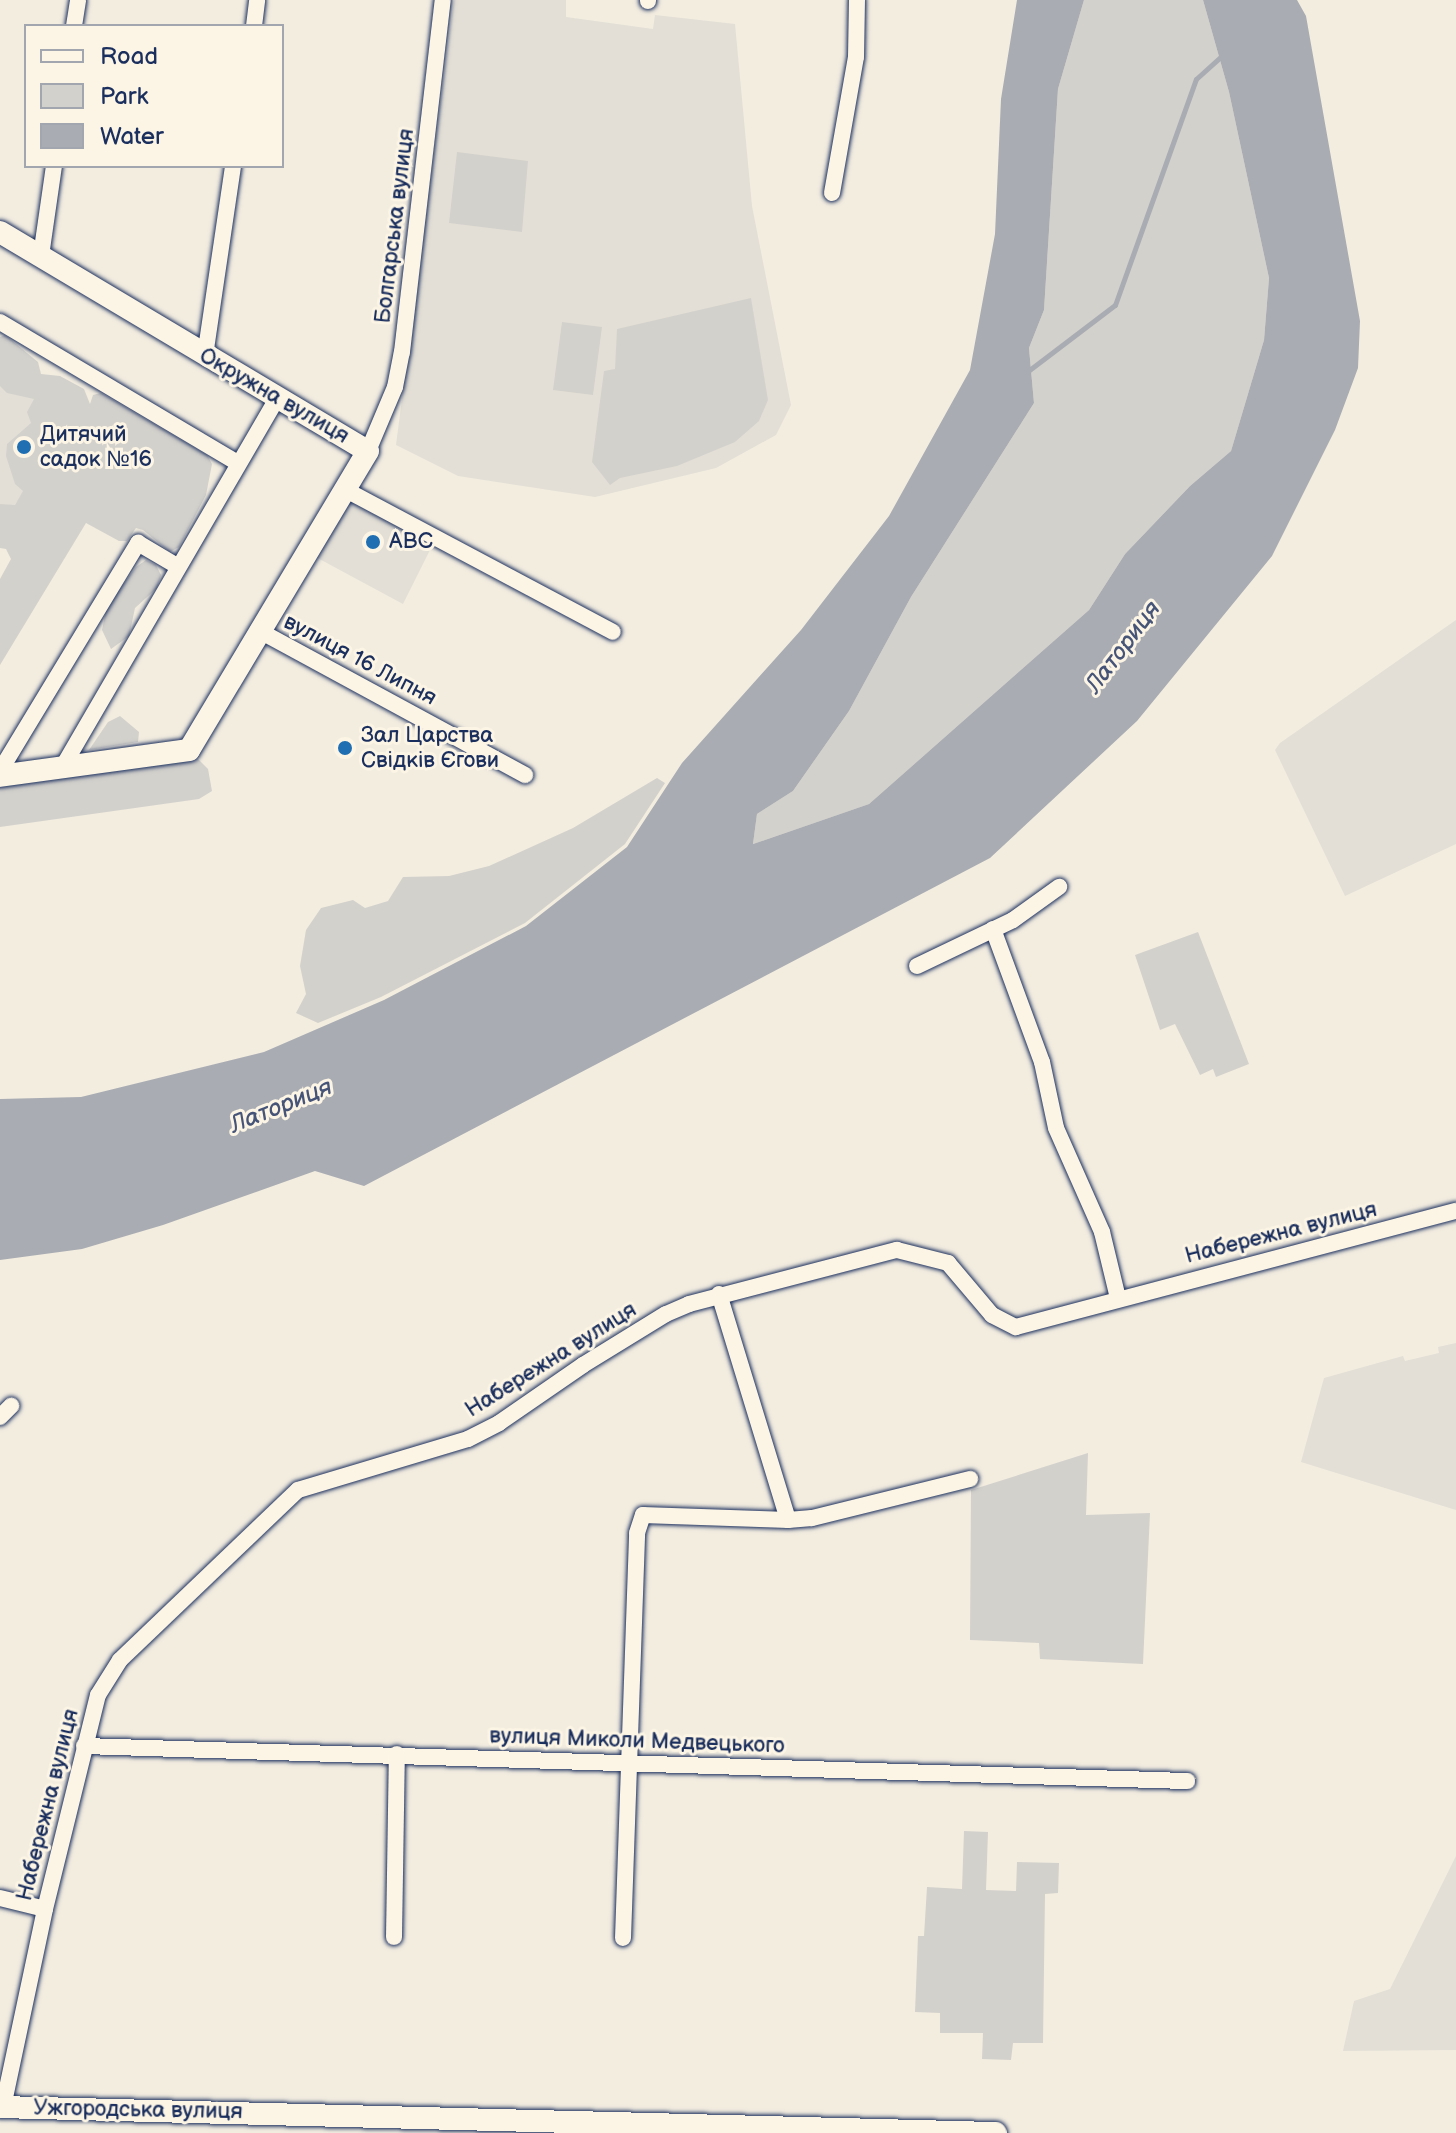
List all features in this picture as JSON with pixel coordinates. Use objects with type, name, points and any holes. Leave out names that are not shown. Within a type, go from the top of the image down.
[{"type":"main road","name":"Окружна вулиця","points":[[0,232],[368,451],[258,630],[189,750],[62,768]]},
{"type":"main road","points":[[0,773],[62,768]]},
{"type":"main road","name":"Ужгородська вулиця","points":[[1,2107],[619,2128],[996,2133]]},
{"type":"street","points":[[74,24],[78,0]]},
{"type":"street","points":[[254,24],[257,0]]},
{"type":"street","name":"Болгарська вулиця","points":[[368,451],[395,387],[402,352],[443,0]]},
{"type":"street","points":[[832,193],[856,57],[857,0]]},
{"type":"street","points":[[41,256],[54,168]]},
{"type":"street","points":[[205,356],[233,168]]},
{"type":"street","points":[[0,322],[237,463]]},
{"type":"street","points":[[62,768],[277,398]]},
{"type":"street","points":[[346,490],[613,632]]},
{"type":"street","points":[[0,773],[138,543],[177,566]]},
{"type":"street","name":"вулиця 16 Липня","points":[[258,630],[525,775]]},
{"type":"street","points":[[917,966],[1013,920],[1059,887]]},
{"type":"street","points":[[993,929],[1042,1062],[1056,1128],[1102,1232],[1118,1298]]},
{"type":"street","name":"Набережна вулиця","points":[[1,2107],[45,1909],[98,1695],[120,1660],[298,1490],[468,1439],[499,1423],[666,1314],[719,1294],[897,1250],[948,1263],[992,1315],[1016,1327],[1456,1211]]},
{"type":"street","points":[[719,1294],[788,1520]]},
{"type":"street","points":[[623,1938],[637,1533],[643,1515],[788,1520],[812,1518],[970,1479]]},
{"type":"street","name":"вулиця Миколи Медвецького","points":[[84,1746],[1187,1781]]},
{"type":"street","points":[[394,1937],[397,1754]]},
{"type":"street","points":[[0,1898],[45,1909]]},
{"type":"shaded area","points":[[454,0],[566,0],[566,17],[653,29],[655,15],[735,24],[752,206],[791,405],[776,435],[716,468],[595,497],[458,476],[396,445]]},
{"type":"shaded area","name":"Дитячий садок №16","points":[[0,359],[74,403],[15,506],[0,509]]},
{"type":"shaded area","points":[[349,498],[434,542],[403,604],[312,555]]},
{"type":"shaded area","points":[[1456,620],[1456,844],[1345,896],[1275,750],[1280,743]]},
{"type":"shaded area","points":[[1456,1343],[1456,1510],[1301,1462],[1324,1378],[1403,1356],[1405,1361],[1439,1353],[1438,1347]]},
{"type":"shaded area","points":[[1456,1856],[1456,2050],[1343,2051],[1354,2001],[1390,1989]]},
{"type":"green space","points":[[1084,0],[1203,0],[1229,92],[1269,278],[1264,340],[1231,451],[1190,486],[1125,554],[1089,610],[869,804],[753,844],[757,814],[793,791],[849,711],[911,597],[1034,403],[1029,348],[1044,310],[1058,89]]},
{"type":"green space","points":[[457,152],[528,161],[522,232],[449,223]]},
{"type":"green space","points":[[751,298],[768,400],[759,421],[735,442],[677,466],[620,478],[610,485],[592,462],[604,371],[615,369],[617,329]]},
{"type":"green space","points":[[562,322],[602,327],[593,395],[553,390]]},
{"type":"green space","points":[[5,335],[38,362],[41,374],[60,376],[84,389],[90,404],[93,395],[101,393],[207,455],[212,464],[206,495],[179,547],[170,552],[143,530],[136,528],[127,541],[119,541],[86,523],[0,665],[0,579],[11,559],[6,549],[0,548],[0,504],[15,505],[23,491],[15,484],[6,456],[7,444],[31,423],[27,412],[34,399],[7,393],[0,386],[0,337]]},
{"type":"green space","points":[[146,560],[156,565],[161,575],[157,588],[135,608],[129,636],[111,649],[102,630],[107,606],[136,567]]},
{"type":"green space","points":[[120,716],[139,732],[138,742],[89,750],[108,722]]},
{"type":"green space","points":[[189,750],[208,769],[212,791],[199,799],[0,827],[0,777]]},
{"type":"green space","points":[[657,778],[665,783],[625,844],[525,923],[381,997],[318,1023],[296,1013],[306,994],[300,966],[306,930],[321,908],[353,900],[365,908],[388,901],[403,877],[449,876],[489,866],[573,828]]},
{"type":"green space","points":[[1198,932],[1249,1064],[1216,1077],[1213,1069],[1200,1075],[1175,1024],[1160,1030],[1135,955]]},
{"type":"green space","points":[[1088,1453],[1086,1515],[1150,1513],[1143,1664],[1040,1659],[1039,1643],[970,1640],[971,1490]]},
{"type":"green space","points":[[964,1831],[988,1832],[986,1890],[1016,1891],[1017,1862],[1059,1863],[1058,1893],[1045,1894],[1043,2043],[1013,2043],[1011,2060],[982,2059],[983,2033],[940,2033],[940,2013],[915,2012],[918,1936],[924,1936],[927,1887],[962,1889]]},
{"type":"water","points":[[1017,0],[1084,0],[1058,89],[1044,310],[1029,348],[1034,403],[911,597],[849,711],[793,791],[757,814],[753,844],[869,804],[1089,610],[1125,554],[1190,486],[1231,451],[1264,340],[1269,278],[1229,92],[1203,0],[1297,0],[1306,16],[1360,321],[1358,368],[1335,430],[1272,556],[1137,721],[990,858],[364,1186],[315,1171],[163,1225],[82,1249],[0,1260],[0,1099],[81,1097],[264,1052],[384,1000],[526,926],[627,847],[682,763],[801,630],[889,516],[970,370],[995,234],[1001,99]]},
{"type":"waterway","name":"Латориця","points":[[1028,371],[1115,305],[1196,79],[1223,55]]},
{"type":"place","name":"Дитячий садок №16","points":[[24,447]]},
{"type":"place","name":"ABC","points":[[373,542]]},
{"type":"place","name":"Зал Царства Свідків Єгови","points":[[345,748]]}]
